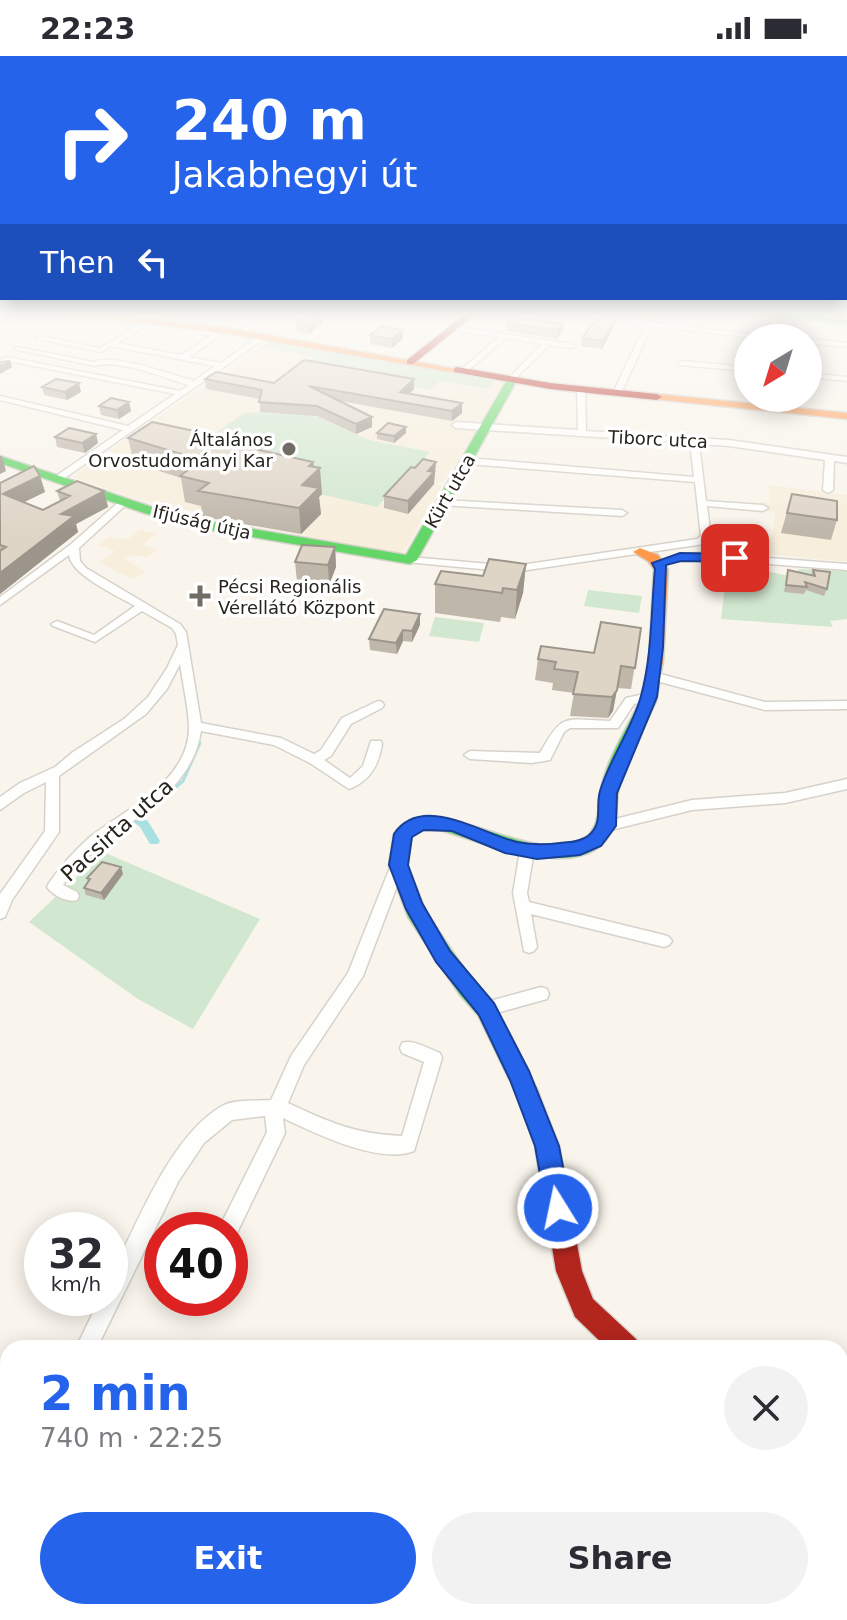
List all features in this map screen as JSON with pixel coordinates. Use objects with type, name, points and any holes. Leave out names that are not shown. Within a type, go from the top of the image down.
[{"type":"street","points":[[139,385],[180,393]]},
{"type":"street","points":[[59,478],[192,385]]},
{"type":"street","name":"Kürt utca","points":[[410,560],[509,385]]},
{"type":"street","points":[[546,385],[734,400]]},
{"type":"street","points":[[617,393],[621,385]]},
{"type":"street","points":[[581,390],[582,435]]},
{"type":"street","points":[[0,398],[128,429]]},
{"type":"street","points":[[822,411],[847,416]]},
{"type":"street","name":"Tiborc utca","points":[[456,425],[694,440],[847,460]]},
{"type":"street","points":[[410,560],[514,569],[700,542],[706,537],[694,440]]},
{"type":"street","points":[[828,490],[830,458]]},
{"type":"street","name":"Ifjúság útja","points":[[0,459],[124,502],[217,528],[410,560]]},
{"type":"street","points":[[468,461],[698,480]]},
{"type":"street","points":[[0,602],[61,554],[74,551],[124,502]]},
{"type":"street","points":[[443,503],[622,513]]},
{"type":"street","points":[[701,503],[763,508]]},
{"type":"street","name":"Pacsirta utca","points":[[72,896],[54,887],[61,874],[173,781],[183,770],[195,742],[182,634],[176,626],[82,570],[74,551]]},
{"type":"street","points":[[607,826],[608,793],[649,697],[653,676],[661,569],[659,563],[640,552]]},
{"type":"street","points":[[659,563],[680,557],[702,556],[847,567]]},
{"type":"street","points":[[57,624],[95,639],[143,605]]},
{"type":"street","points":[[0,805],[18,787],[53,773],[116,734],[149,707],[169,678],[183,646]]},
{"type":"street","points":[[653,676],[765,706],[847,705]]},
{"type":"street","points":[[470,755],[545,757],[559,730],[567,724],[614,725],[630,701],[649,697]]},
{"type":"street","points":[[315,760],[326,753],[346,721],[378,705]]},
{"type":"street","points":[[195,726],[277,741],[315,760],[349,784],[362,777],[374,760],[376,744]]},
{"type":"street","points":[[0,913],[5,898],[52,832],[53,773]]},
{"type":"street","points":[[237,1212],[276,1133],[274,1114],[297,1061],[355,976],[398,865],[403,834],[421,823],[454,825],[527,851],[555,852],[580,848],[594,841],[607,826],[692,805],[785,798],[847,784]]},
{"type":"street","points":[[527,851],[520,893],[529,947]]},
{"type":"street","points":[[398,865],[418,917],[467,989],[486,1009],[528,1094],[547,1146],[569,1271],[584,1308],[618,1340]]},
{"type":"street","points":[[521,906],[664,941]]},
{"type":"street","points":[[486,1009],[541,994]]},
{"type":"street","points":[[90,1340],[171,1176],[198,1137],[228,1112],[278,1107],[339,1135],[372,1143],[408,1145],[434,1058],[408,1048]]},
{"type":"shaded area","name":"Általános Orvostudományi Kar","points":[[205,385],[504,385],[444,482],[435,484],[442,486],[402,554],[233,522],[227,527],[199,520],[204,514],[131,497],[72,477],[99,459],[107,462],[119,455],[109,451]]},
{"type":"shaded area","points":[[769,485],[847,495],[847,562],[717,549],[718,536],[772,538],[775,512],[761,511],[760,502],[770,503]]},
{"type":"shaded area","points":[[140,530],[156,533],[143,545],[157,550],[148,557],[131,555],[125,559],[146,572],[131,579],[99,562],[115,551],[98,545],[110,537],[126,540]]},
{"type":"green space","points":[[403,385],[436,385],[431,390]]},
{"type":"green space","points":[[463,385],[491,385],[487,389]]},
{"type":"green space","points":[[244,413],[314,415],[369,440],[430,452],[377,507],[311,492],[188,453]]},
{"type":"green space","points":[[728,563],[737,564],[736,569],[742,570],[743,567],[801,578],[798,569],[847,571],[847,619],[830,621],[833,627],[721,619]]},
{"type":"green space","points":[[588,590],[642,596],[639,613],[584,606]]},
{"type":"green space","points":[[435,617],[484,623],[479,642],[429,636]]},
{"type":"green space","points":[[103,852],[260,919],[193,1029],[138,999],[29,922]]},
{"type":"building","points":[[46,385],[76,385],[65,392],[42,387]]},
{"type":"building","points":[[236,385],[408,385],[400,392],[462,403],[452,411],[309,386],[372,417],[356,424],[317,406],[259,402],[262,390]]},
{"type":"building","points":[[111,398],[129,402],[117,410],[99,406]]},
{"type":"building","points":[[152,422],[265,446],[259,450],[313,462],[309,466],[320,468],[302,485],[319,488],[299,508],[198,491],[209,483],[180,476],[201,460],[128,438]]},
{"type":"building","points":[[388,423],[406,427],[394,436],[377,433]]},
{"type":"building","points":[[69,428],[96,434],[82,443],[55,437]]},
{"type":"building","points":[[423,459],[436,462],[428,471],[434,472],[408,501],[384,496],[411,467],[415,468]]},
{"type":"building","points":[[34,466],[40,476],[3,494],[43,510],[70,496],[57,491],[77,481],[104,491],[61,514],[74,516],[0,573],[0,551],[6,547],[0,545],[0,483]]},
{"type":"building","points":[[792,494],[837,501],[837,520],[787,513]]},
{"type":"building","points":[[302,545],[335,547],[328,565],[295,562]]},
{"type":"building","points":[[489,559],[526,564],[517,590],[503,588],[502,593],[435,584],[441,571],[483,576]]},
{"type":"building","points":[[788,570],[815,576],[813,570],[830,572],[827,589],[805,582],[807,587],[786,585]]},
{"type":"building","points":[[384,609],[420,614],[412,631],[403,630],[396,643],[369,639]]},
{"type":"building","points":[[601,622],[641,628],[635,668],[621,666],[617,690],[612,697],[573,694],[578,672],[554,669],[556,662],[538,659],[541,646],[594,653]]},
{"type":"building","points":[[102,862],[121,867],[101,893],[84,888],[90,879],[87,878]]},
{"type":"waterway","points":[[137,820],[183,781],[200,743]]},
{"type":"waterway","points":[[137,820],[144,824],[154,841]]},
{"type":"traffic: fast","points":[[0,459],[148,510],[206,525],[410,560],[509,385]]},
{"type":"traffic: fast","points":[[528,1094],[486,1009],[467,989],[418,917],[398,865],[403,834],[419,824],[440,824],[544,853],[570,852],[594,841],[605,825],[611,782],[648,701]]},
{"type":"traffic: slow","points":[[657,397],[847,416]]},
{"type":"traffic: slow","points":[[640,552],[653,558],[661,569],[656,661],[648,701]]},
{"type":"traffic: jam","points":[[544,385],[657,397]]},
{"type":"traffic: jam","points":[[528,1094],[547,1146],[569,1271],[584,1308],[618,1340]]},
{"type":"place","name":"Általános Orvostudományi Kar","points":[[289,449]]},
{"type":"place","name":"Pécsi Regionális Vérellátó Központ","points":[[200,596]]},
{"type":"route","points":[[558,1208],[547,1146],[521,1078],[486,1009],[443,957],[412,904],[398,865],[403,834],[421,823],[434,822],[454,825],[496,843],[527,851],[555,852],[580,848],[594,841],[607,826],[608,793],[633,741],[649,697],[656,647],[659,563],[680,557],[735,558]]}]
